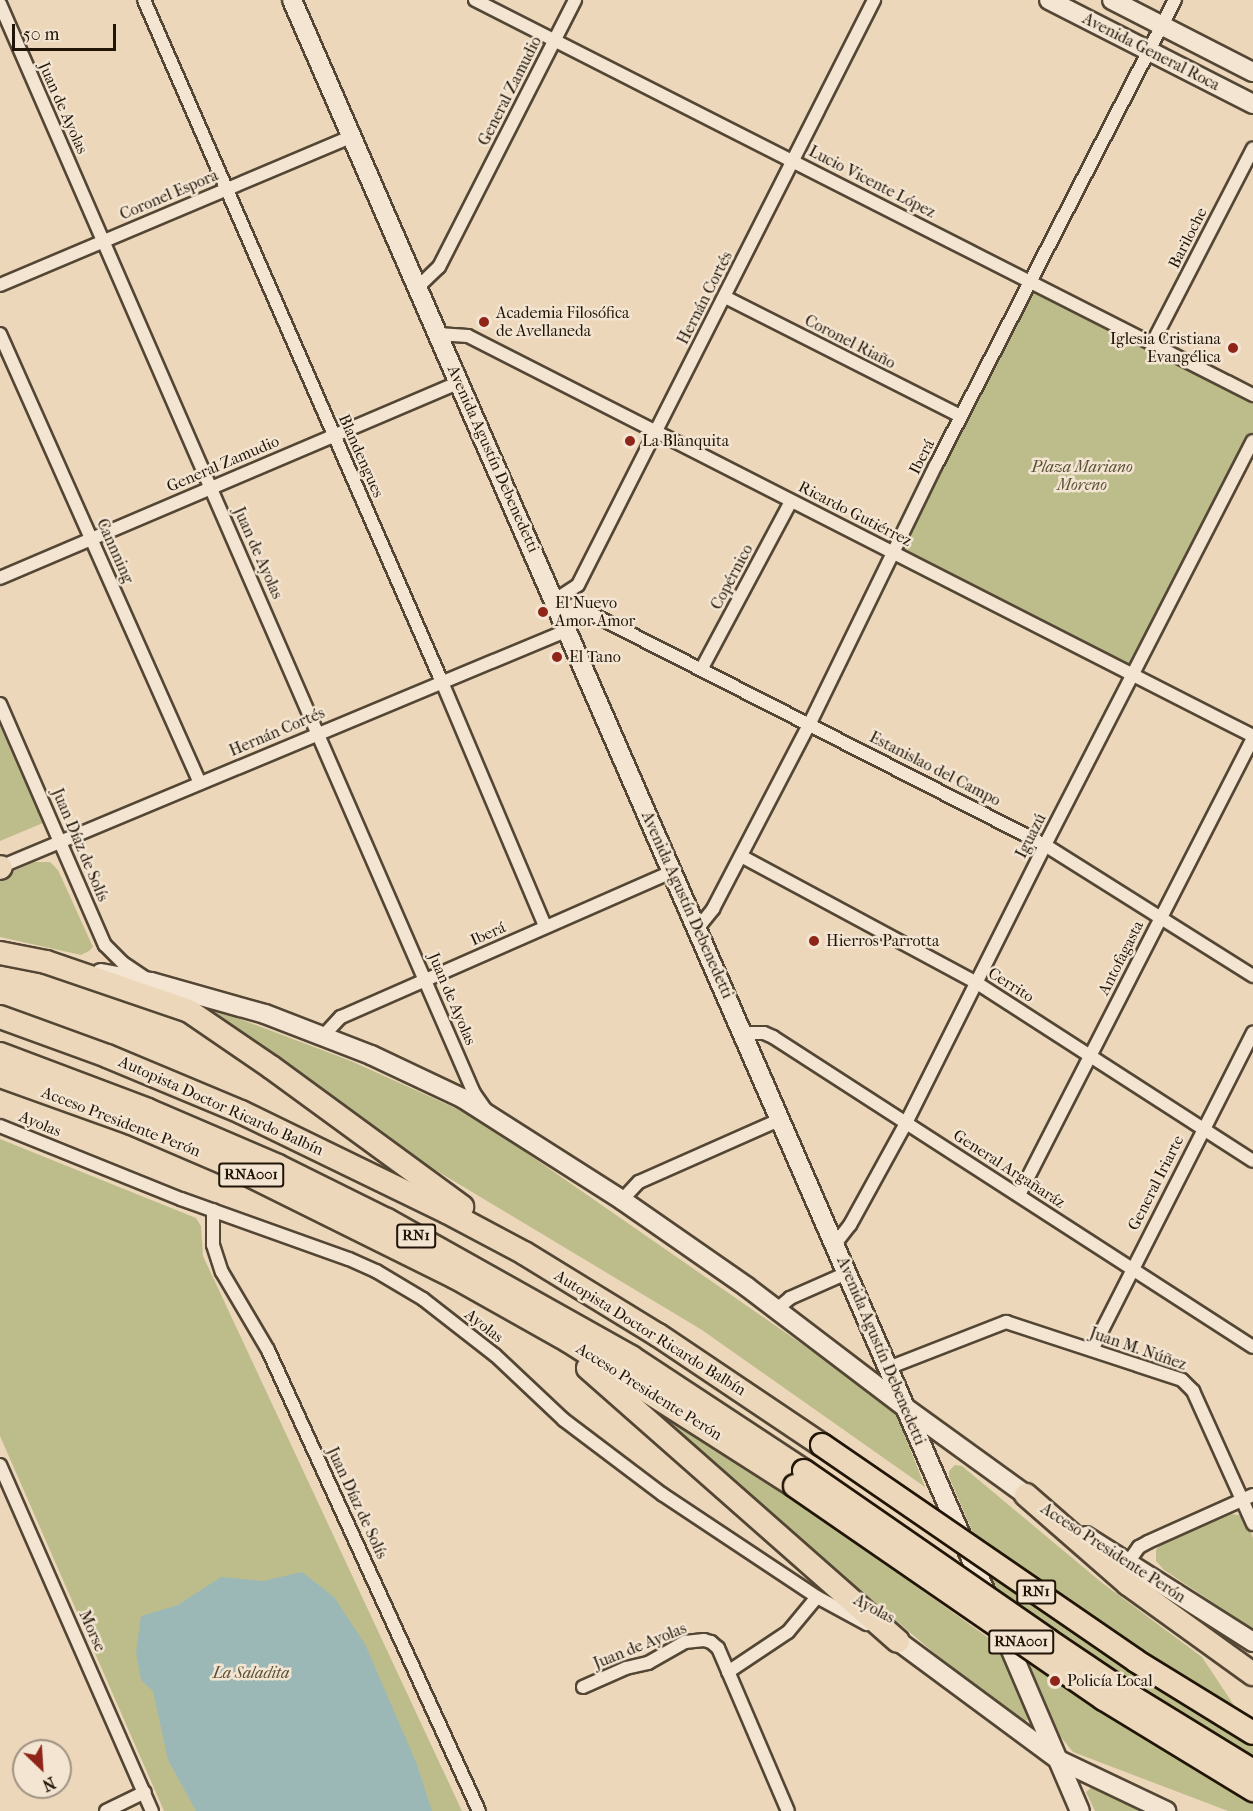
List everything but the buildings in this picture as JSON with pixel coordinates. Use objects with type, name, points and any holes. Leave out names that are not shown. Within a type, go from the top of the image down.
[{"type":"highway","name":"Acceso Presidente Perón","points":[[0,953],[46,962]]},
{"type":"highway","points":[[46,962],[189,1011],[300,1088],[524,1253]]},
{"type":"highway","name":"Autopista Doctor Ricardo Balbín","points":[[0,1017],[107,1056],[241,1112],[371,1172],[524,1253],[658,1335],[1136,1661],[1253,1733]]},
{"type":"highway","name":"Autopista Doctor Ricardo Balbín","points":[[0,1054],[148,1110],[278,1166],[387,1220],[631,1357],[799,1478],[1086,1666],[1253,1771]]},
{"type":"highway","name":"Acceso Presidente Perón","points":[[0,1076],[131,1123],[225,1163],[345,1221],[493,1298],[567,1340],[799,1478],[1104,1699],[1253,1790]]},
{"type":"highway","points":[[493,1298],[605,1381],[898,1641]]},
{"type":"highway","points":[[1026,1495],[1128,1584],[1253,1674]]},
{"type":"main road","name":"Avenida Agustín Debenedetti","points":[[292,0],[781,1119],[1080,1811]]},
{"type":"main road","name":"Avenida General Roca","points":[[1049,0],[1253,104]]},
{"type":"main road","name":"Avenida General Roca","points":[[1112,0],[1253,72]]},
{"type":"main road","name":"Acceso Presidente Perón","points":[[46,962],[151,982],[255,1011],[324,1035],[408,1071],[488,1113],[622,1200],[777,1309],[906,1408],[1026,1495],[1127,1564],[1253,1642]]},
{"type":"main road","points":[[898,1641],[1059,1760],[1166,1811]]},
{"type":"street","name":"Blandengues","points":[[144,0],[442,682],[545,927]]},
{"type":"street","name":"Lucio Vicente López","points":[[475,0],[1253,395]]},
{"type":"street","name":"General Zamudio","points":[[418,287],[439,267],[575,0]]},
{"type":"street","name":"Hernán Cortés","points":[[555,600],[578,585],[874,0]]},
{"type":"street","name":"Iberá","points":[[697,929],[713,909],[810,723],[961,416],[1175,0]]},
{"type":"street","name":"Juan de Ayolas","points":[[0,4],[319,732],[474,1093],[488,1113]]},
{"type":"street","name":"Coronel Espora","points":[[0,285],[352,136]]},
{"type":"street","name":"Bariloche","points":[[1152,344],[1253,148]]},
{"type":"street","name":"Coronel Riaño","points":[[725,297],[961,416]]},
{"type":"street","name":"Cannning","points":[[0,334],[199,782]]},
{"type":"street","name":"Ricardo Gutiérrez","points":[[438,334],[468,336],[893,551],[1253,737]]},
{"type":"street","name":"General Zamudio","points":[[0,578],[460,382]]},
{"type":"street","name":"Iguazú","points":[[835,1244],[850,1225],[906,1123],[1045,844],[1253,441]]},
{"type":"street","name":"Copérnico","points":[[702,668],[791,501]]},
{"type":"street","name":"Hernán Cortés","points":[[0,867],[442,682],[565,624],[582,611],[590,613]]},
{"type":"street","name":"Estanislao del Campo","points":[[590,613],[1045,844],[1253,976]]},
{"type":"street","name":"Juan Díaz de Solís","points":[[0,704],[105,945],[123,963],[151,982]]},
{"type":"street","name":"Antofagasta","points":[[1019,1195],[1253,737]]},
{"type":"street","name":"Cerrito","points":[[741,856],[977,983],[1253,1161]]},
{"type":"street","name":"Iberá","points":[[324,1035],[341,1017],[672,872]]},
{"type":"street","name":"General Argañaráz","points":[[743,1033],[764,1033],[773,1037],[1253,1347]]},
{"type":"street","name":"General Iriarte","points":[[1092,1350],[1131,1268],[1253,1033]]},
{"type":"street","points":[[622,1200],[639,1182],[781,1119]]},
{"type":"street","name":"Ayolas","points":[[0,1126],[213,1210],[349,1258],[376,1271],[423,1299],[495,1355],[589,1440],[662,1494],[817,1597],[898,1641]]},
{"type":"street","name":"Juan Díaz de Solís","points":[[213,1210],[213,1245],[222,1272],[273,1360],[479,1811]]},
{"type":"street","points":[[777,1309],[790,1298],[847,1273]]},
{"type":"street","name":"Juan M. Núñez","points":[[888,1368],[997,1324],[1014,1324],[1182,1380],[1189,1385],[1248,1497],[1253,1524]]},
{"type":"street","name":"Morse","points":[[0,1465],[152,1811]]},
{"type":"street","points":[[1127,1564],[1139,1547],[1148,1542],[1248,1497]]},
{"type":"street","points":[[728,1671],[788,1632],[817,1597]]},
{"type":"street","name":"Juan de Ayolas","points":[[583,1687],[626,1668],[648,1663],[695,1640],[711,1642],[718,1648],[789,1811]]},
{"type":"street","points":[[106,1811],[145,1792]]},
{"type":"green space","name":"Plaza Mariano Moreno","points":[[1031,283],[1253,395],[1253,441],[1132,676],[893,551]]},
{"type":"green space","points":[[0,726],[43,823],[0,841]]},
{"type":"green space","points":[[34,862],[50,862],[58,870],[93,947],[89,951],[81,955],[0,937],[0,877]]},
{"type":"green space","points":[[208,1007],[351,1061],[475,1117],[894,1408],[925,1487],[702,1330],[427,1165]]},
{"type":"green space","name":"La Saladita","points":[[0,1139],[196,1218],[201,1226],[203,1256],[462,1811],[164,1811],[0,1436]]},
{"type":"green space","points":[[626,1391],[767,1480],[1000,1646],[1030,1718],[1024,1722],[973,1686]]},
{"type":"green space","points":[[955,1465],[962,1466],[1101,1582],[1202,1657],[1253,1734],[1253,1811],[1228,1811],[1073,1752],[1060,1736],[949,1477],[949,1471]]},
{"type":"green space","points":[[1232,1514],[1239,1515],[1246,1520],[1253,1538],[1253,1629],[1164,1570],[1156,1561],[1156,1550],[1160,1545]]},
{"type":"green space","points":[[1092,1787],[1149,1811],[1095,1811],[1086,1792]]},
{"type":"water","points":[[302,1572],[334,1597],[365,1644],[416,1762],[432,1811],[196,1811],[168,1760],[153,1691],[141,1680],[136,1652],[141,1616],[178,1605],[221,1577],[263,1581]]},
{"type":"place","name":"Academia Filosófica de Avellaneda","points":[[484,322]]},
{"type":"place","name":"Iglesia Cristiana Evangélica","points":[[1233,348]]},
{"type":"place","name":"La Blanquita","points":[[630,441]]},
{"type":"place","name":"El Nuevo Amor Amor","points":[[543,612]]},
{"type":"place","name":"El Tano","points":[[557,657]]},
{"type":"place","name":"Hierros Parrotta","points":[[814,941]]},
{"type":"place","name":"Policía Local","points":[[1055,1681]]}]
